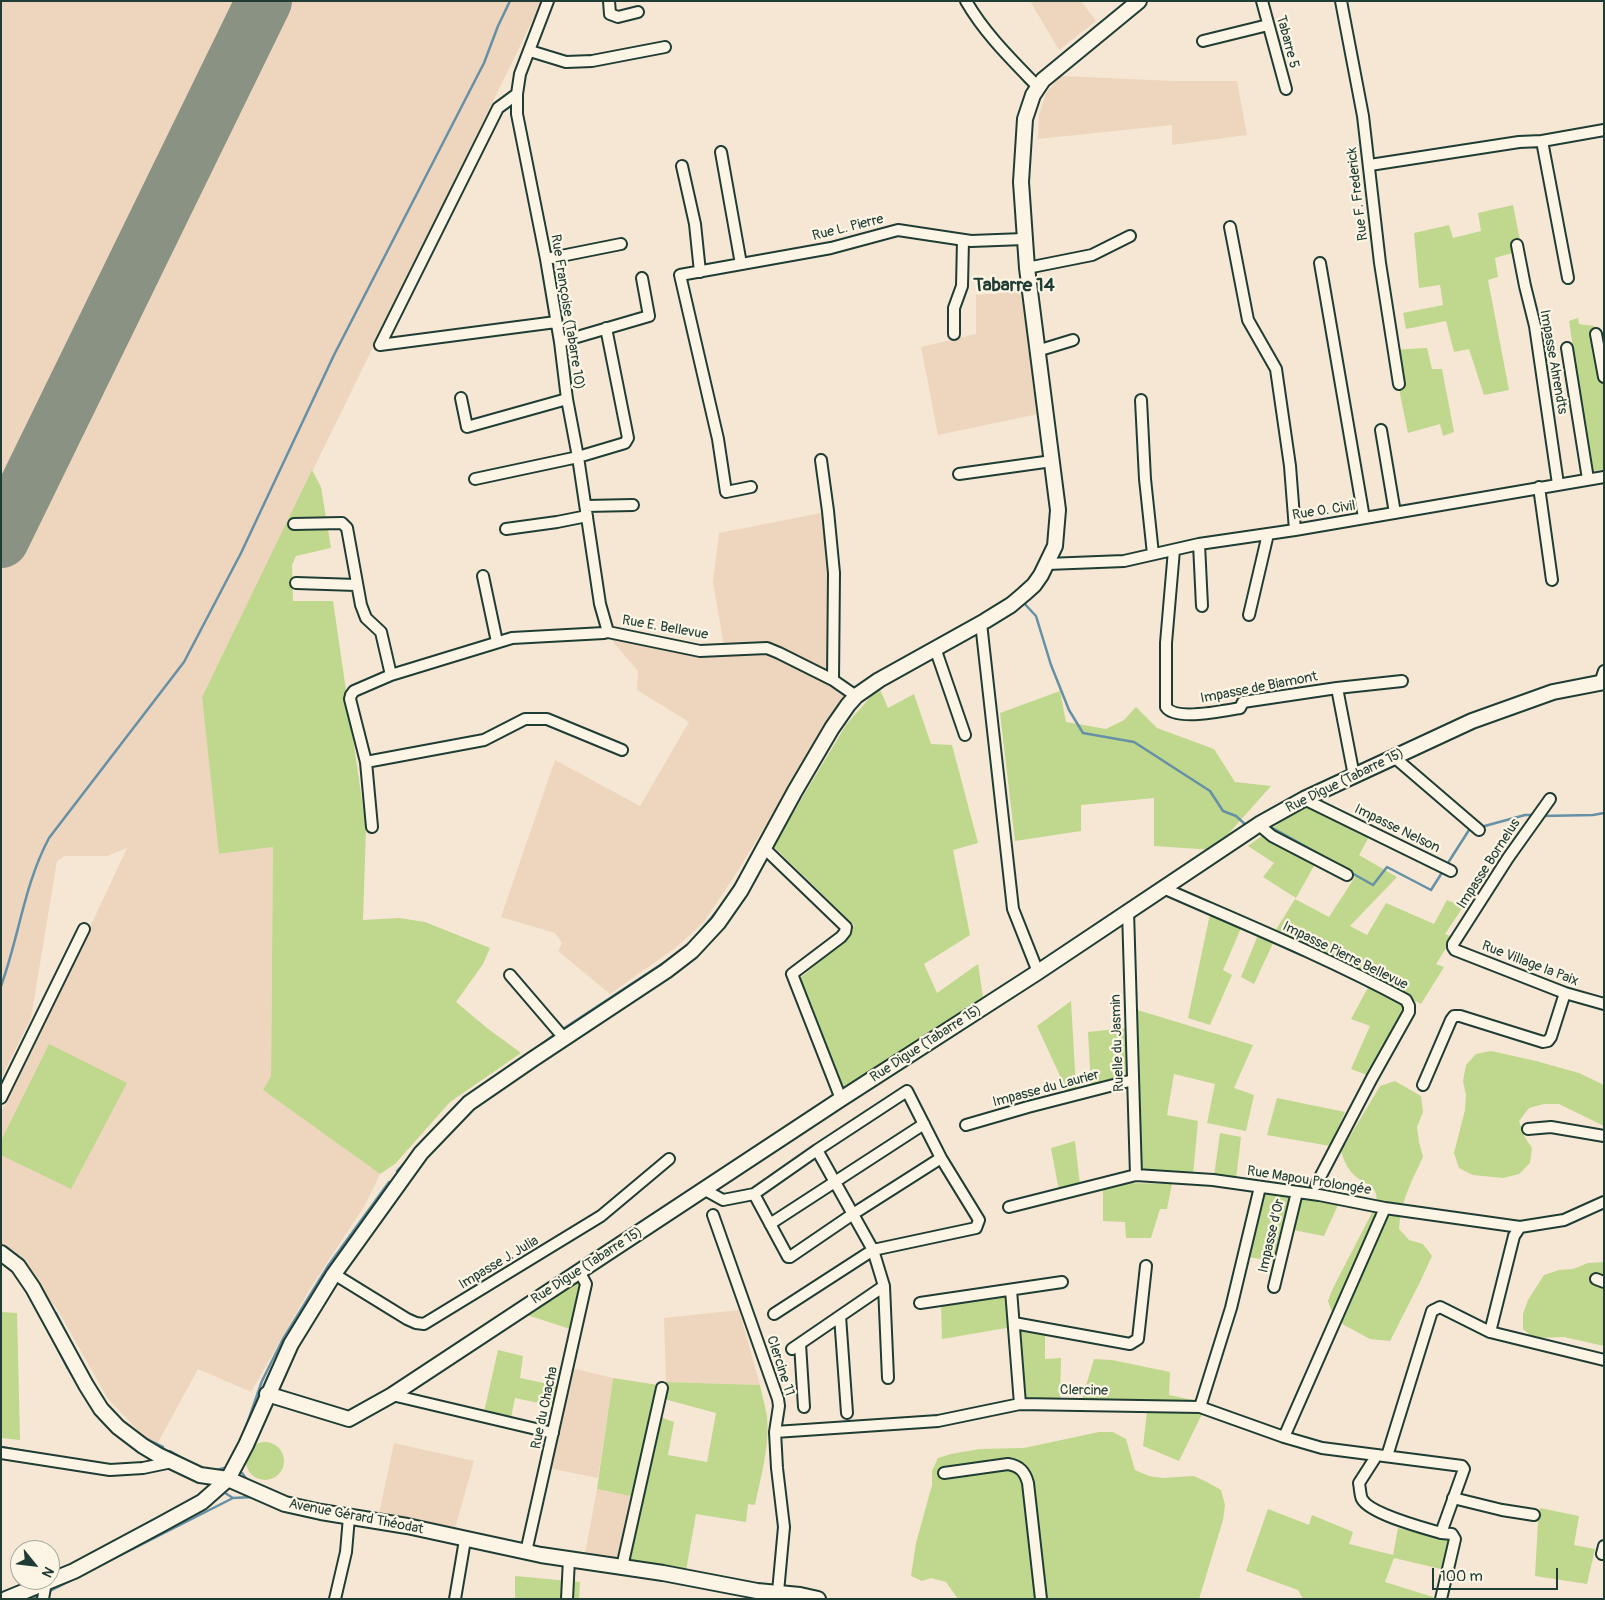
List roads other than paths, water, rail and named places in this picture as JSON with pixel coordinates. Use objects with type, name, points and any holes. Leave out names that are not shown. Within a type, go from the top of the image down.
[{"type":"street","name":"Rue Françoise (Tabarre 10)","points":[[548,1],[520,74],[517,94],[518,114],[560,342],[567,399],[578,457],[600,604],[608,632]]},
{"type":"street","points":[[609,1],[610,14],[614,16],[638,12]]},
{"type":"street","points":[[966,1],[983,28],[1038,87]]},
{"type":"street","points":[[60,1576],[74,1571],[202,1502],[228,1479],[246,1445],[291,1344],[334,1274],[421,1153],[468,1103],[666,971],[692,951],[718,923],[741,890],[840,714],[856,696],[879,680],[981,624],[1010,605],[1034,585],[1055,546],[1058,510],[1024,239],[1021,182],[1025,119],[1033,95],[1043,80],[1138,1]]},
{"type":"street","name":"Tabarre 5","points":[[1262,1],[1286,89]]},
{"type":"street","name":"Rue F. Frederick","points":[[1341,1],[1363,116],[1380,263],[1399,384]]},
{"type":"street","points":[[1203,41],[1268,25]]},
{"type":"street","points":[[530,51],[566,62],[592,61],[664,47]]},
{"type":"street","points":[[517,94],[498,108],[380,345],[556,322]]},
{"type":"street","points":[[1370,165],[1519,142],[1542,141],[1604,130]]},
{"type":"street","points":[[1542,141],[1568,278]]},
{"type":"street","points":[[721,152],[741,264]]},
{"type":"street","points":[[682,166],[695,224],[700,272]]},
{"type":"street","points":[[1230,227],[1248,320],[1276,369],[1290,466],[1295,530]]},
{"type":"street","name":"Rue L. Pierre","points":[[751,487],[726,492],[718,439],[680,276],[831,248],[898,230],[971,241],[1024,239]]},
{"type":"street","points":[[1027,268],[1092,254],[1130,236]]},
{"type":"street","points":[[954,334],[954,308],[962,286],[963,240]]},
{"type":"street","points":[[546,259],[621,244]]},
{"type":"street","name":"Impasse Ahrendts","points":[[1517,245],[1534,326],[1558,484]]},
{"type":"street","points":[[1320,263],[1364,518]]},
{"type":"street","points":[[560,342],[649,316],[642,278]]},
{"type":"street","points":[[475,479],[624,445],[628,438],[606,328]]},
{"type":"street","points":[[1596,334],[1604,377]]},
{"type":"street","points":[[1037,351],[1073,340]]},
{"type":"street","points":[[1567,348],[1588,479]]},
{"type":"street","points":[[461,398],[467,427],[567,399]]},
{"type":"street","points":[[1142,400],[1145,479],[1154,554]]},
{"type":"street","points":[[1381,430],[1395,513]]},
{"type":"street","points":[[821,460],[834,573],[833,680]]},
{"type":"street","points":[[959,474],[1052,461]]},
{"type":"street","name":"Rue O. Civil","points":[[1047,564],[1124,561],[1199,544],[1295,530],[1604,477]]},
{"type":"street","points":[[1539,487],[1552,580]]},
{"type":"street","points":[[506,528],[557,522],[586,511],[633,505]]},
{"type":"street","points":[[294,524],[342,523],[347,528],[356,586],[366,618],[381,632],[392,675]]},
{"type":"street","points":[[1249,615],[1268,534]]},
{"type":"street","points":[[1199,544],[1202,606]]},
{"type":"street","name":"Impasse de Biamont","points":[[1174,550],[1166,643],[1166,707],[1168,710],[1176,714],[1205,714],[1240,708],[1243,702],[1337,688],[1354,776]]},
{"type":"street","points":[[483,576],[497,642]]},
{"type":"street","points":[[296,583],[356,586]]},
{"type":"street","points":[[981,624],[1013,909],[1038,972]]},
{"type":"street","name":"Rue E. Bellevue","points":[[366,762],[350,699],[354,691],[392,675],[512,638],[608,632],[700,650],[767,648],[779,652],[833,680],[856,696]]},
{"type":"street","points":[[935,648],[965,735]]},
{"type":"street","name":"Rue Digue (Tabarre 15)","points":[[268,1394],[349,1419],[392,1395],[1262,823],[1304,799],[1472,721],[1553,692],[1602,678]]},
{"type":"street","points":[[1337,688],[1402,681]]},
{"type":"street","points":[[372,826],[366,762],[484,740],[525,719],[547,719],[622,750]]},
{"type":"street","points":[[1394,758],[1479,830]]},
{"type":"street","name":"Impasse Nelson","points":[[1304,799],[1451,871]]},
{"type":"street","name":"Impasse Bornelus","points":[[1453,944],[1508,858],[1550,799]]},
{"type":"street","points":[[1262,823],[1272,836],[1347,875]]},
{"type":"street","points":[[764,848],[846,927],[841,937],[792,974],[841,1099]]},
{"type":"street","name":"Impasse Pierre Bellevue","points":[[1163,888],[1362,976],[1406,1000],[1409,1012],[1372,1078],[1316,1186]]},
{"type":"street","name":"Ruelle du Jasmin","points":[[1128,911],[1136,1175]]},
{"type":"street","points":[[1,1098],[84,929]]},
{"type":"street","name":"Rue Village la Paix","points":[[1453,944],[1455,950],[1565,993],[1604,1004]]},
{"type":"street","points":[[510,975],[564,1038]]},
{"type":"street","points":[[1423,1085],[1454,1016],[1460,1016],[1548,1042],[1565,993]]},
{"type":"street","name":"Impasse du Laurier","points":[[966,1125],[1132,1080]]},
{"type":"street","points":[[705,1190],[724,1200],[754,1194],[817,1150],[908,1091],[941,1158],[979,1220],[976,1228],[873,1250],[774,1314]]},
{"type":"street","points":[[770,1224],[924,1124]]},
{"type":"street","points":[[1528,1129],[1551,1127],[1604,1136]]},
{"type":"street","points":[[817,1150],[873,1250],[884,1286],[888,1378]]},
{"type":"street","points":[[754,1194],[788,1257],[790,1257],[941,1158]]},
{"type":"street","name":"Impasse J. Julia","points":[[334,1274],[407,1319],[424,1324],[602,1216],[669,1160]]},
{"type":"street","name":"Rue Mapou Prolongée","points":[[1009,1208],[1136,1175],[1213,1180],[1260,1186],[1385,1208],[1520,1227],[1564,1220],[1604,1202]]},
{"type":"street","points":[[1200,1407],[1231,1308],[1260,1186]]},
{"type":"street","name":"Impasse d'Or","points":[[1274,1287],[1297,1192]]},
{"type":"street","points":[[1284,1437],[1385,1208]]},
{"type":"street","name":"Clercine 11","points":[[714,1214],[778,1399],[779,1406],[775,1432],[784,1527],[778,1592]]},
{"type":"street","points":[[1490,1332],[1514,1236],[1520,1227]]},
{"type":"street","name":"Avenue Gérard Théodat","points":[[1,1253],[18,1266],[33,1288],[86,1385],[101,1408],[126,1434],[143,1446],[200,1475],[228,1479],[285,1504],[406,1526],[464,1544],[622,1567],[756,1594],[778,1592],[818,1599]]},
{"type":"street","points":[[1014,1323],[1130,1344],[1135,1342],[1138,1339],[1146,1266]]},
{"type":"street","name":"Rue du Chacha","points":[[526,1552],[554,1434],[586,1284],[579,1271]]},
{"type":"street","points":[[920,1303],[1062,1282]]},
{"type":"street","points":[[804,1407],[796,1346],[884,1286]]},
{"type":"street","points":[[1010,1290],[1020,1404]]},
{"type":"street","points":[[1441,1599],[1455,1539],[1452,1534],[1441,1533],[1402,1522],[1370,1507],[1362,1499],[1359,1484],[1382,1456],[1432,1311],[1440,1307],[1490,1332],[1604,1360]]},
{"type":"street","points":[[840,1316],[848,1413]]},
{"type":"street","points":[[622,1567],[662,1388]]},
{"type":"street","points":[[392,1395],[554,1434]]},
{"type":"street","name":"Clercine","points":[[775,1432],[938,1421],[1020,1404],[1200,1407],[1284,1437],[1322,1448],[1464,1467],[1453,1498]]},
{"type":"street","points":[[1,1452],[110,1470],[143,1468],[172,1462]]},
{"type":"street","points":[[944,1474],[1008,1464],[1016,1465],[1022,1469],[1028,1483],[1041,1599]]},
{"type":"street","points":[[1441,1533],[1453,1498],[1502,1510],[1534,1515]]},
{"type":"street","points":[[335,1599],[346,1552],[349,1517]]},
{"type":"street","points":[[455,1599],[464,1544]]},
{"type":"street","points":[[1604,1546],[1602,1554],[1604,1554]]},
{"type":"street","points":[[567,1599],[569,1559]]},
{"type":"street","points":[[6,1599],[27,1590]]},
{"type":"waterway","points":[[1,986],[33,874],[49,838],[184,662],[241,553],[334,355],[484,63],[510,1]]},
{"type":"waterway","points":[[1022,601],[1036,616],[1051,665],[1069,710],[1083,733],[1134,742],[1210,791],[1223,811],[1236,816],[1247,826]]},
{"type":"waterway","points":[[1542,816],[1604,813]]},
{"type":"waterway","points":[[1481,827],[1525,815],[1534,815]]},
{"type":"waterway","points":[[1267,825],[1339,865]]},
{"type":"waterway","points":[[1446,866],[1469,830],[1473,829]]},
{"type":"waterway","points":[[1350,872],[1373,885],[1387,867],[1431,890],[1443,871]]},
{"type":"waterway","points":[[690,943],[723,904],[741,876]]},
{"type":"waterway","points":[[563,1029],[677,954]]},
{"type":"waterway","points":[[531,1052],[554,1035]]},
{"type":"waterway","points":[[397,1171],[412,1155]]},
{"type":"waterway","points":[[238,1447],[262,1381],[283,1339],[328,1266],[389,1182]]},
{"type":"waterway","points":[[37,1309],[68,1369]]},
{"type":"waterway","points":[[56,1313],[71,1343]]},
{"type":"waterway","points":[[69,1370],[96,1414],[104,1422]]},
{"type":"waterway","points":[[140,1436],[163,1447]]},
{"type":"waterway","points":[[1,1447],[88,1462]]},
{"type":"waterway","points":[[170,1451],[192,1464]]},
{"type":"waterway","points":[[213,1471],[224,1468]]},
{"type":"waterway","points":[[242,1473],[249,1482]]},
{"type":"waterway","points":[[222,1491],[233,1498],[253,1497]]},
{"type":"waterway","points":[[50,1591],[233,1498]]},
{"type":"waterway","points":[[32,1599],[38,1596]]},
{"type":"district","name":"Tabarre 14","points":[[1014,286]]}]
